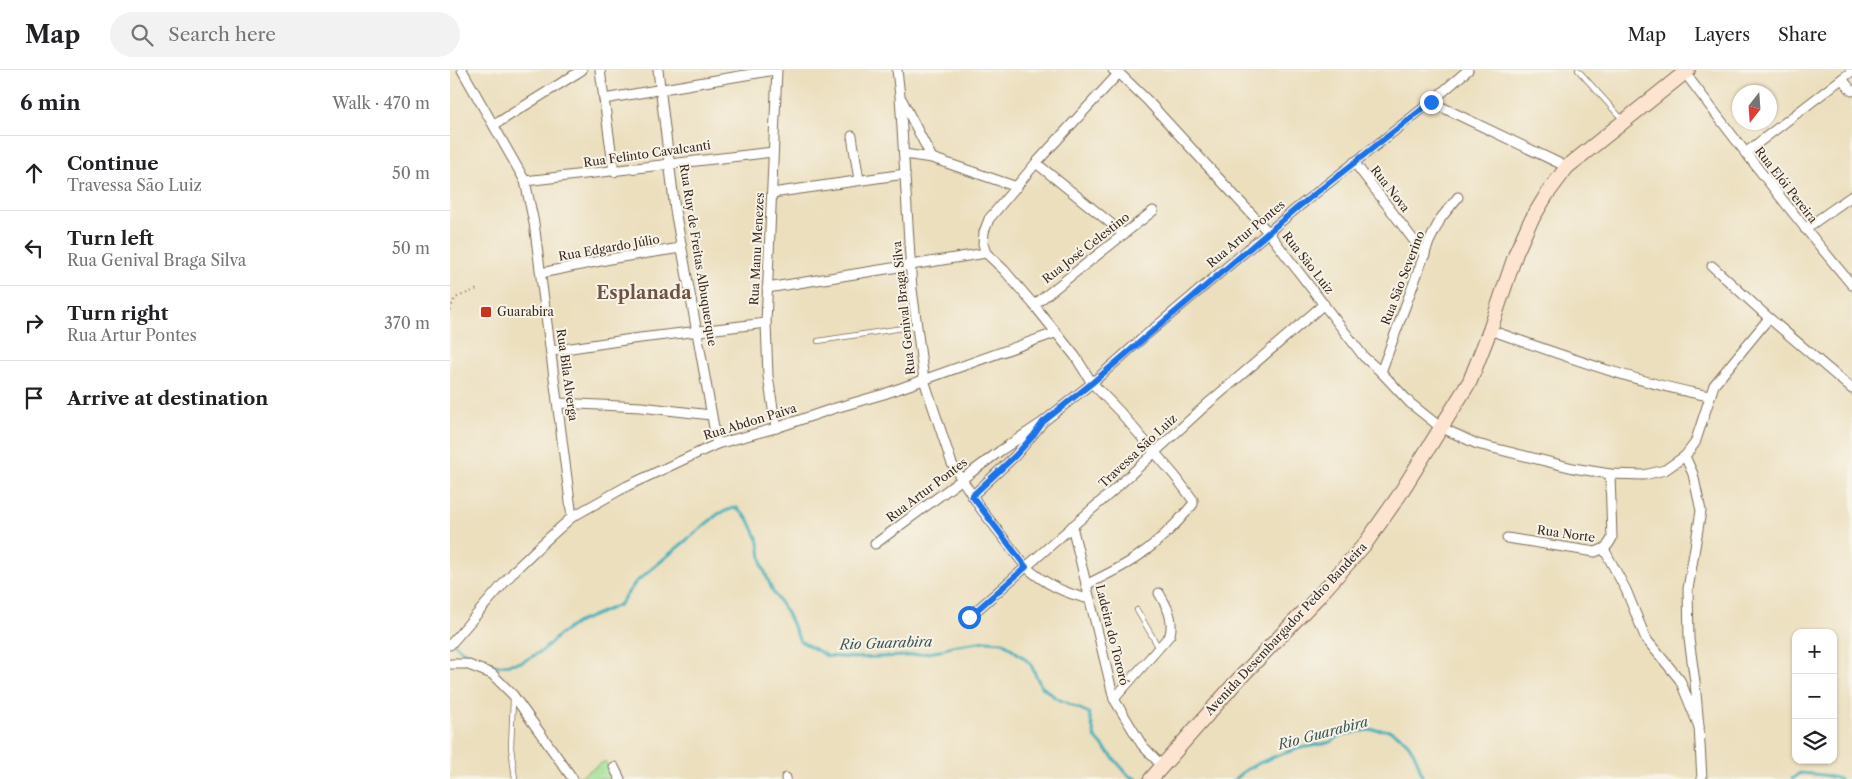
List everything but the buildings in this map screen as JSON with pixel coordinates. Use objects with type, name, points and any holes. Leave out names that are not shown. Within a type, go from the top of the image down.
[{"type":"main road","name":"Avenida Desembargador Pedro Bandeira","points":[[1156,772],[1236,682],[1318,597],[1365,544],[1398,497],[1470,381],[1490,330],[1516,253],[1529,224],[1566,167],[1687,72]]},
{"type":"street","name":"Rua Bila Alverga","points":[[462,70],[525,182],[534,222],[572,518]]},
{"type":"street","points":[[494,125],[582,70]]},
{"type":"street","points":[[600,70],[614,172]]},
{"type":"street","name":"Rua Ruy de Freitas Albuquerque","points":[[658,70],[681,248],[717,444]]},
{"type":"street","points":[[604,99],[776,70]]},
{"type":"street","name":"Rua Manu Menezes","points":[[776,70],[766,323],[768,376],[776,428]]},
{"type":"street","name":"Rua Genival Braga Silva","points":[[897,70],[916,326],[924,380],[952,464],[972,496],[1026,567],[1035,575],[1062,591],[1090,599]]},
{"type":"street","name":"Rua Artur Pontes","points":[[875,544],[1000,451],[1043,422],[1092,383],[1268,232],[1431,102],[1468,70]]},
{"type":"street","points":[[1745,153],[1852,71]]},
{"type":"street","points":[[1086,584],[1131,561],[1185,514],[1193,504],[1193,500],[1120,412],[1092,383],[1075,356],[1034,305],[1004,270],[986,253],[983,238],[986,223],[1116,72]]},
{"type":"street","name":"Rua São Luiz","points":[[1116,72],[1147,100],[1268,232],[1364,357],[1410,403],[1440,428],[1477,444],[1512,454],[1573,468],[1610,474],[1644,475],[1665,470],[1684,456]]},
{"type":"street","name":"Rua Elói Pereira","points":[[1687,72],[1745,153],[1804,229],[1852,285]]},
{"type":"street","points":[[1842,79],[1852,91]]},
{"type":"street","name":"Rua Genival Braga Silva","points":[[900,96],[932,158]]},
{"type":"street","points":[[1431,102],[1566,167]]},
{"type":"street","points":[[852,136],[859,180]]},
{"type":"street","name":"Rua Felinto Cavalcanti","points":[[525,182],[773,152]]},
{"type":"street","points":[[904,154],[932,158],[1017,187]]},
{"type":"street","name":"Rua Nova","points":[[1354,162],[1426,255]]},
{"type":"street","points":[[1036,163],[1124,234]]},
{"type":"street","points":[[772,193],[905,174]]},
{"type":"street","points":[[1804,229],[1852,196]]},
{"type":"street","name":"Rua São Severino","points":[[1381,372],[1426,255],[1429,242],[1441,218],[1458,197]]},
{"type":"street","name":"Rua José Celestino","points":[[1034,305],[1154,211]]},
{"type":"street","name":"Rua Edgardo Júlio","points":[[541,273],[615,258],[681,248]]},
{"type":"street","points":[[767,288],[986,253]]},
{"type":"street","points":[[1712,266],[1852,389]]},
{"type":"street","name":"Travessa São Luiz","points":[[969,617],[1205,406],[1324,304]]},
{"type":"street","points":[[1702,779],[1700,727],[1688,639],[1688,589],[1701,511],[1693,474],[1684,456],[1695,443],[1714,385],[1769,318]]},
{"type":"street","points":[[551,351],[766,323]]},
{"type":"street","points":[[1490,330],[1636,379],[1672,389],[1709,396]]},
{"type":"street","name":"Rua Abdon Paiva","points":[[450,645],[517,568],[572,518],[627,486],[717,444],[776,428],[924,380],[1055,333]]},
{"type":"street","points":[[558,403],[641,407],[711,415]]},
{"type":"street","name":"Rua Artur Pontes","points":[[972,496],[1015,456],[1043,422]]},
{"type":"street","name":"Rua Norte","points":[[1507,538],[1595,552],[1604,550],[1612,538],[1610,474]]},
{"type":"street","name":"Ladeira do Tororó","points":[[1072,526],[1114,699],[1156,772]]},
{"type":"street","points":[[1604,550],[1626,590],[1646,639],[1680,680],[1700,727]]},
{"type":"street","points":[[1114,699],[1170,635],[1171,616],[1159,593]]},
{"type":"street","points":[[450,664],[466,664],[492,674],[513,695],[573,779]]},
{"type":"street","points":[[614,767],[620,779]]},
{"type":"lane","points":[[1578,70],[1625,122]]},
{"type":"lane","points":[[818,341],[916,326]]},
{"type":"lane","points":[[1137,610],[1159,648]]},
{"type":"lane","points":[[513,695],[511,747],[515,779]]},
{"type":"path","points":[[450,310],[455,298],[480,288]]},
{"type":"green space","points":[[605,761],[616,779],[576,779]]},
{"type":"waterway","name":"Rio Guarabira","points":[[454,643],[461,650],[480,661],[497,666],[522,662],[542,651],[559,635],[576,623],[619,605],[636,582],[718,514],[736,507],[749,520],[759,542],[762,565],[773,592],[786,611],[800,641],[827,656],[853,658],[907,656],[940,651],[951,646],[986,641],[1003,642],[1030,663],[1041,686],[1056,698],[1089,713],[1095,737],[1129,776],[1137,779]]},
{"type":"waterway","name":"Rio Guarabira","points":[[1235,779],[1255,765],[1282,754],[1331,742],[1339,736],[1346,734],[1378,730],[1397,734],[1408,744],[1416,757],[1423,779]]},
{"type":"waterway","points":[[1792,779],[1800,773],[1840,779]]},
{"type":"place","name":"Guarabira","points":[[486,312]]},
{"type":"district","name":"Esplanada","points":[[644,293]]},
{"type":"route","points":[[969,617],[1026,567],[972,496],[1015,456],[1043,422],[1092,383],[1297,208],[1431,102]]}]
